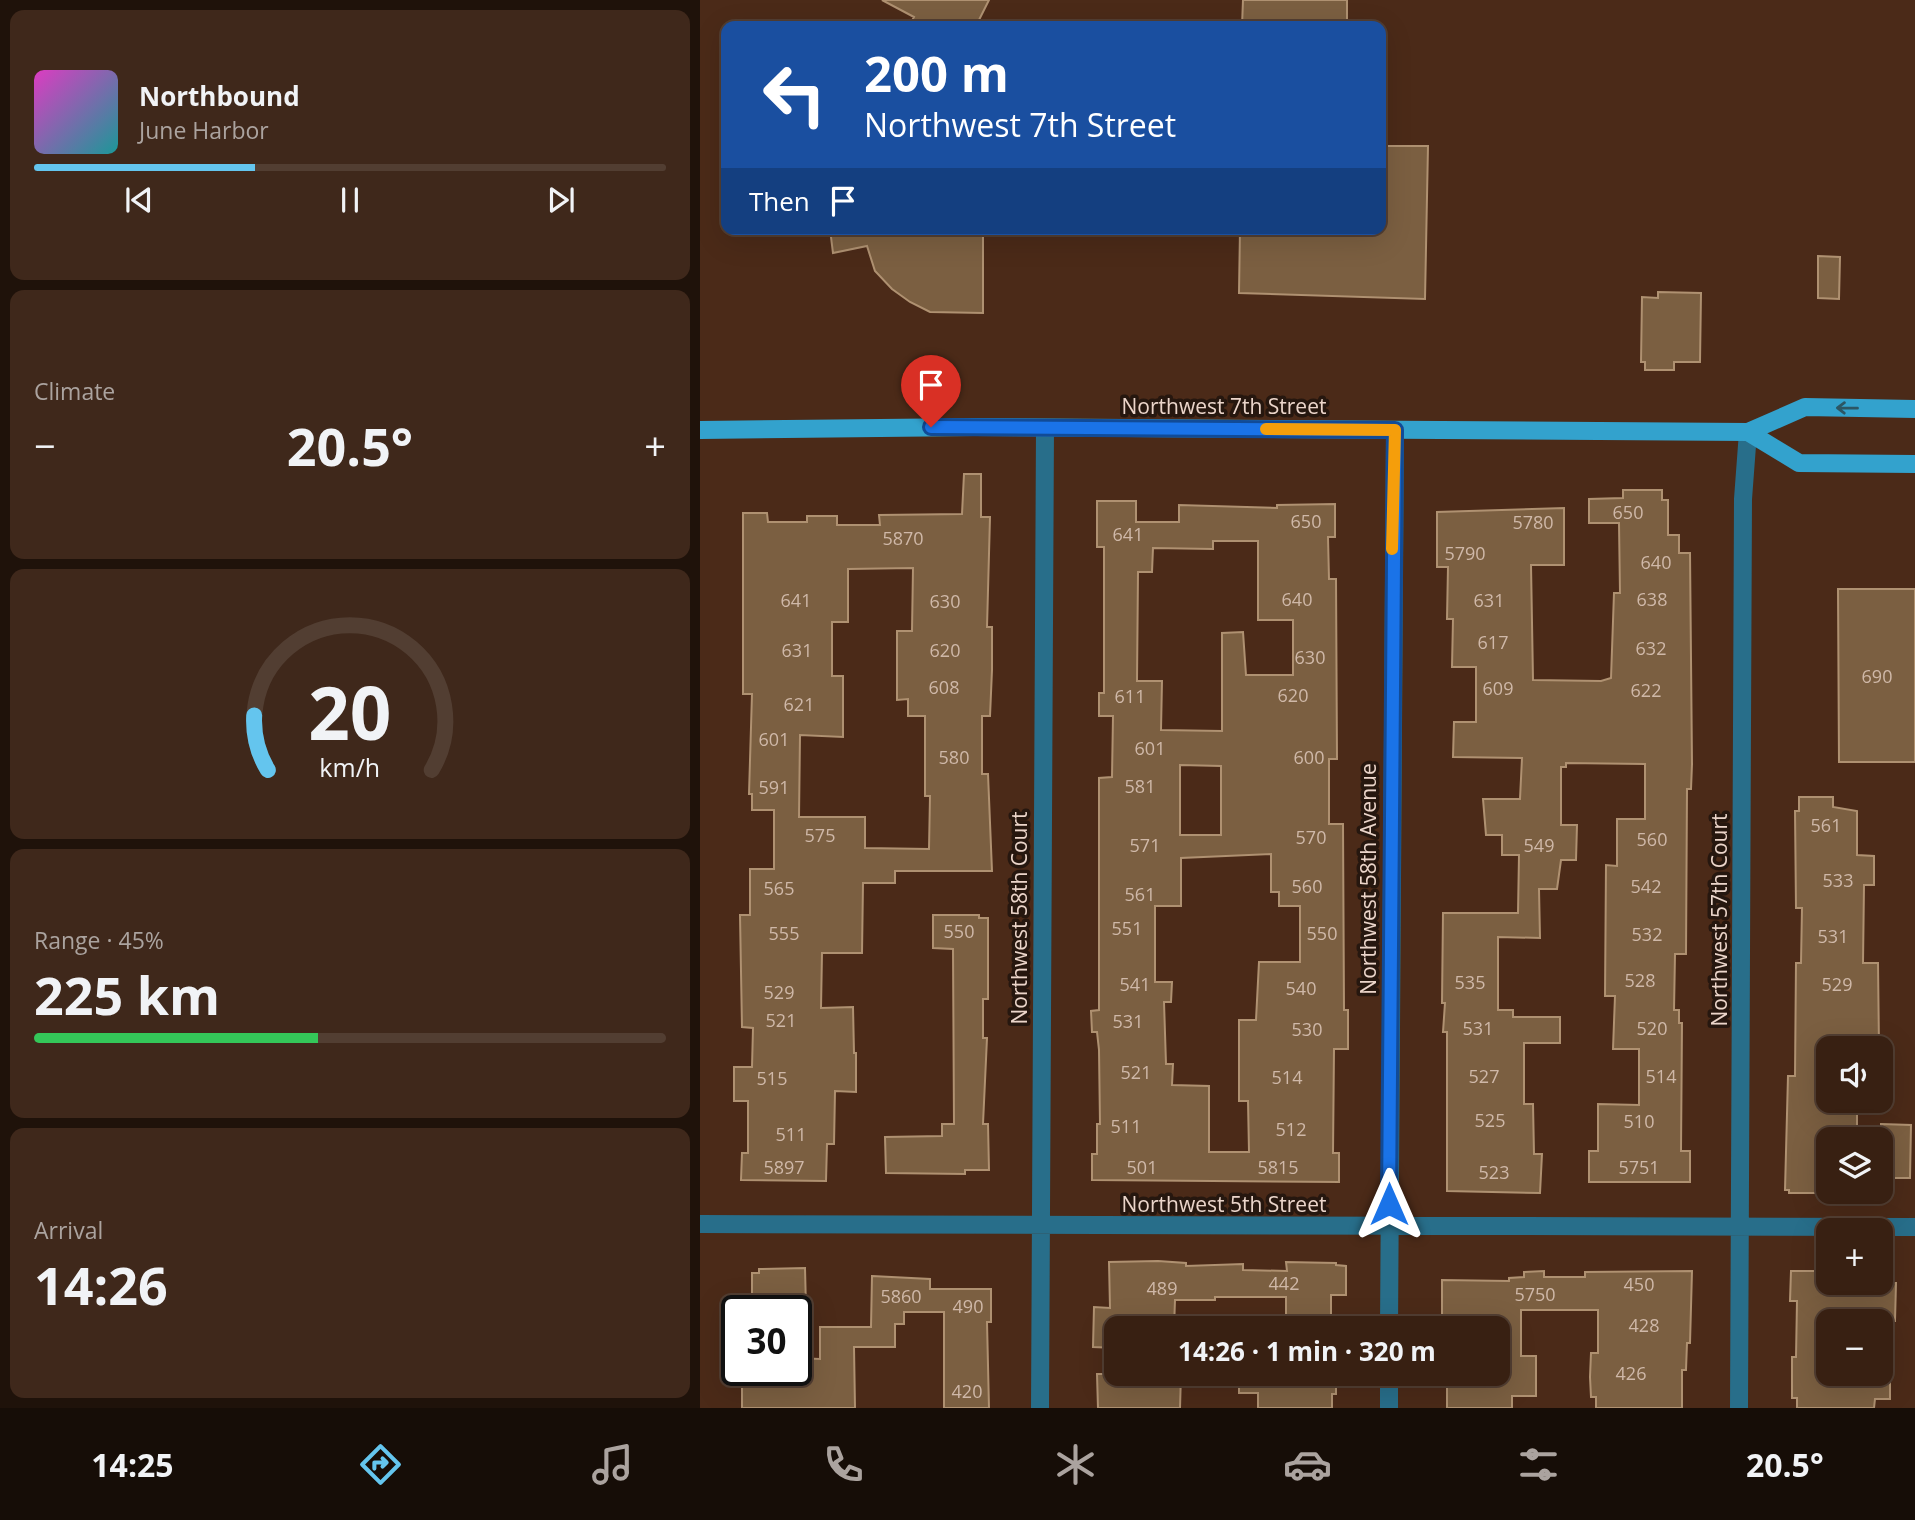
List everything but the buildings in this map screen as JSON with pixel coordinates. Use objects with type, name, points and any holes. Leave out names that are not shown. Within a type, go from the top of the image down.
[{"type":"main road","name":"Northwest 7th Street","points":[[700,430],[1045,428],[1748,432],[1805,407],[1915,409]]},
{"type":"main road","points":[[1748,432],[1799,463],[1915,464]]},
{"type":"street","name":"Northwest 58th Court","points":[[1040,1408],[1045,428]]},
{"type":"street","name":"Northwest 58th Avenue","points":[[1390,1316],[1395,430]]},
{"type":"street","name":"Northwest 57th Court","points":[[1739,1408],[1743,513],[1748,432]]},
{"type":"street","name":"Northwest 5th Street","points":[[700,1223],[1915,1227]]},
{"type":"street","points":[[1389,1386],[1389,1408]]},
{"type":"slow traffic","points":[[1266,429],[1395,430],[1392,549]]},
{"type":"route","points":[[931,427],[1395,430],[1389,1204]]}]
